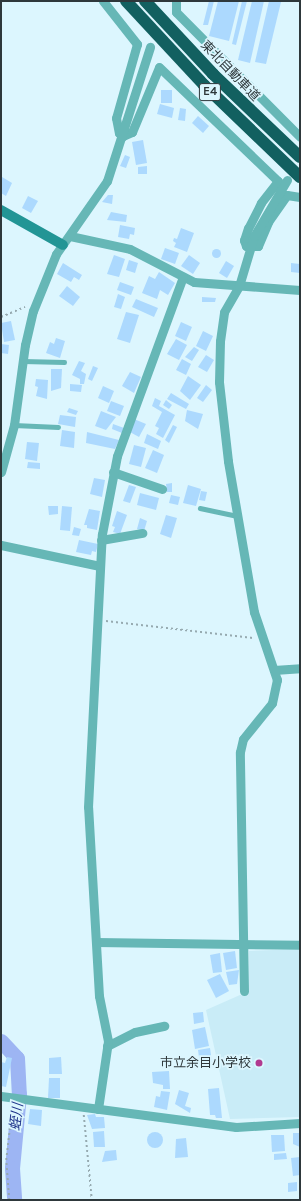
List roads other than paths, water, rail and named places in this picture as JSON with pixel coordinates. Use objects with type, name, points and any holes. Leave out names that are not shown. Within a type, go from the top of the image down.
[{"type":"highway","name":"E4","points":[[126,1],[204,85],[300,177]]},
{"type":"highway","name":"東北自動車道","points":[[145,1],[213,74],[300,157]]},
{"type":"street","points":[[103,1],[137,44],[116,118],[119,132],[123,136]]},
{"type":"street","points":[[176,1],[176,12],[300,137]]},
{"type":"street","points":[[1,472],[14,425],[23,361],[35,304],[56,254],[107,181],[123,136],[150,47]]},
{"type":"street","points":[[123,136],[132,132],[139,120],[159,68],[278,181],[261,203],[248,228],[244,240],[250,248]]},
{"type":"street","points":[[244,991],[240,752],[243,739],[272,702],[277,686],[274,670],[261,638],[237,516],[219,382],[222,321],[239,286],[250,248],[261,221],[287,180]]},
{"type":"street","points":[[250,248],[258,246],[264,230],[284,198],[291,194],[300,197]]},
{"type":"street","points":[[1,210],[63,245]]},
{"type":"street","points":[[70,236],[130,249],[194,282],[300,290]]},
{"type":"street","points":[[98,1109],[107,1046],[96,942],[88,807],[101,540],[113,472],[183,277]]},
{"type":"street","points":[[113,472],[162,489]]},
{"type":"street","points":[[101,540],[142,533]]},
{"type":"street","points":[[1,545],[100,566]]},
{"type":"street","points":[[274,670],[300,668]]},
{"type":"street","points":[[96,942],[300,945]]},
{"type":"street","points":[[107,1046],[135,1032],[164,1026]]},
{"type":"street","points":[[1,1096],[236,1127],[300,1123]]},
{"type":"lane","points":[[23,361],[64,362]]},
{"type":"lane","points":[[14,425],[58,427]]},
{"type":"lane","points":[[200,508],[237,516]]},
{"type":"waterway","name":"蛭川","points":[[1,1041],[17,1058],[19,1094],[12,1168],[14,1200]]},
{"type":"place","name":"市立余目小学校","points":[[259,1063]]}]
